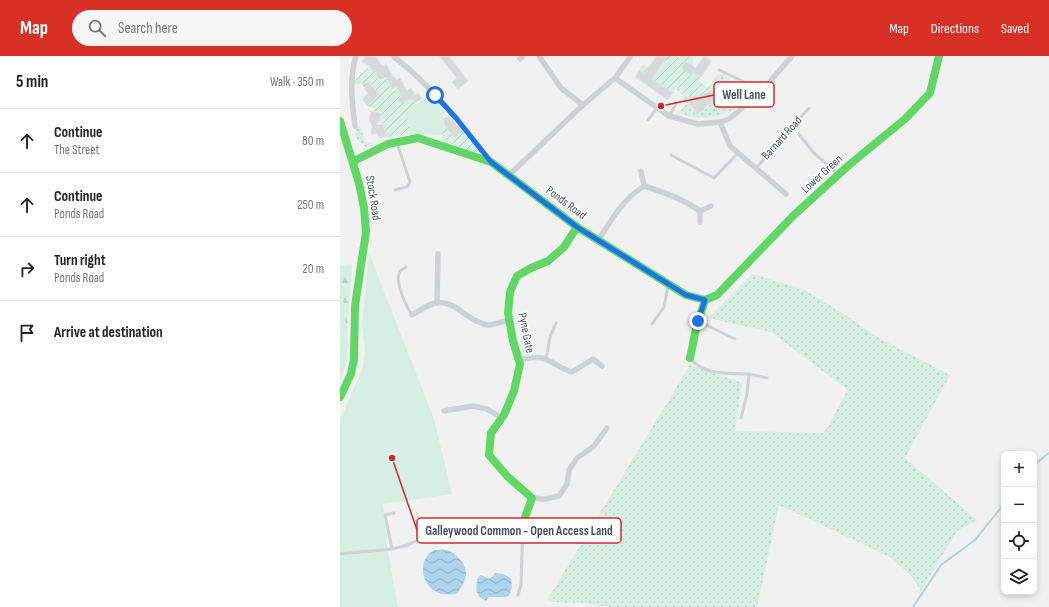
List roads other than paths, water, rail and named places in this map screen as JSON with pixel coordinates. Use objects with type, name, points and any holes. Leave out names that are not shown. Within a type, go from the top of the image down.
[{"type":"street","points":[[355,126],[351,97],[356,56]]},
{"type":"street","points":[[393,56],[410,69],[456,118],[491,162]]},
{"type":"street","points":[[539,56],[562,88],[583,105]]},
{"type":"street","points":[[509,175],[583,105],[616,78],[631,56]]},
{"type":"street","points":[[616,78],[669,116],[698,124],[720,122],[729,119],[760,93],[792,56]]},
{"type":"street","name":"Lower Green","points":[[705,300],[717,295],[794,215],[838,175],[905,119],[930,93],[939,56]]},
{"type":"street","name":"Stock Road","points":[[340,122],[354,161],[366,222],[364,252],[355,304],[355,343],[353,367],[348,382],[340,397]]},
{"type":"street","name":"Barnard Road","points":[[720,122],[730,146],[786,194]]},
{"type":"street","name":"Ponds Road","points":[[354,161],[388,144],[418,138],[491,162],[577,227],[598,241],[686,295],[705,300]]},
{"type":"street","points":[[641,171],[644,186]]},
{"type":"street","points":[[598,241],[616,212],[634,192],[644,186],[666,193],[690,204],[700,211]]},
{"type":"street","points":[[700,211],[711,206]]},
{"type":"street","points":[[700,211],[700,222]]},
{"type":"street","name":"Pyne Gate","points":[[532,498],[507,476],[490,455],[491,433],[502,418],[514,390],[520,364],[513,341],[508,313],[510,292],[517,276],[531,268],[548,262],[564,247],[577,227]]},
{"type":"street","points":[[437,303],[438,254]]},
{"type":"street","points":[[690,358],[698,321],[705,300]]},
{"type":"street","points":[[412,316],[427,306],[442,302],[455,306],[472,319],[489,325],[510,320]]},
{"type":"street","points":[[519,360],[540,358],[572,372],[593,359],[602,366]]},
{"type":"street","points":[[444,411],[473,406],[487,409],[502,418]]},
{"type":"street","points":[[523,523],[532,498],[545,499],[559,496],[567,484],[569,470],[577,458],[594,446],[607,428]]},
{"type":"lane","points":[[719,70],[751,85],[760,93]]},
{"type":"lane","points":[[669,116],[676,104]]},
{"type":"lane","points":[[648,120],[657,108]]},
{"type":"lane","name":"Barnard Road","points":[[756,168],[809,108]]},
{"type":"lane","points":[[799,134],[814,153],[838,175]]},
{"type":"lane","points":[[395,190],[407,186],[410,182],[397,143]]},
{"type":"lane","points":[[671,155],[714,178],[738,153]]},
{"type":"lane","points":[[406,267],[400,271],[398,277],[404,301],[412,316]]},
{"type":"lane","points":[[652,324],[664,307],[668,284]]},
{"type":"lane","points":[[698,321],[735,339]]},
{"type":"lane","points":[[546,360],[550,336],[556,323]]},
{"type":"lane","points":[[690,358],[696,365],[716,373],[750,374],[767,378]]},
{"type":"lane","points":[[741,418],[750,374]]},
{"type":"lane","points":[[392,549],[385,515],[394,513]]},
{"type":"lane","points":[[518,595],[521,585],[523,523]]},
{"type":"lane","points":[[340,554],[392,549],[408,545],[428,535]]},
{"type":"water","points":[[434,550],[450,551],[459,558],[465,568],[466,575],[458,593],[447,595],[438,592],[430,587],[425,580],[423,572],[424,564],[427,556]]},
{"type":"water","points":[[495,573],[503,574],[511,578],[512,587],[509,596],[489,597],[486,601],[480,597],[477,591],[476,585],[478,577],[481,575],[490,579]]},
{"type":"waterway","points":[[1037,463],[1049,453]]},
{"type":"waterway","points":[[913,607],[941,565],[975,540],[1001,508]]},
{"type":"place","name":"Well Lane","points":[[661,106]]},
{"type":"place","name":"Galleywood Common - Open Access Land","points":[[392,458]]}]
